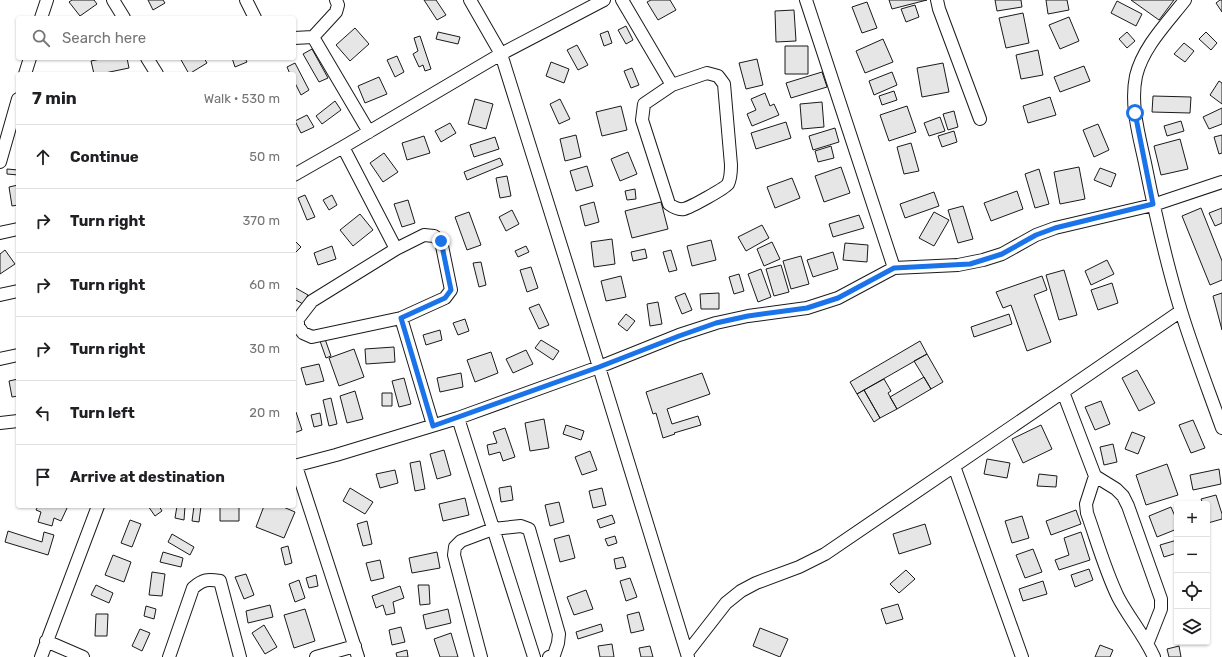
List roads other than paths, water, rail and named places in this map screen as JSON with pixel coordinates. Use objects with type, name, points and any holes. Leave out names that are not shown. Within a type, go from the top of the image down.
[{"type":"street","points":[[43,16],[47,0]]},
{"type":"street","points":[[113,0],[123,16]]},
{"type":"street","points":[[246,0],[254,16]]},
{"type":"street","points":[[296,38],[313,37],[336,12],[338,5],[336,0]]},
{"type":"street","points":[[470,0],[501,54],[688,655]]},
{"type":"street","points":[[296,174],[501,54],[604,0]]},
{"type":"street","points":[[622,0],[672,85]]},
{"type":"street","points":[[806,0],[894,268]]},
{"type":"street","points":[[937,0],[980,119]]},
{"type":"street","points":[[1185,0],[1152,42],[1143,57],[1136,76],[1134,94],[1135,113],[1153,204],[1181,311],[1222,428]]},
{"type":"street","points":[[313,37],[368,132]]},
{"type":"street","points":[[26,72],[29,60]]},
{"type":"street","points":[[148,60],[155,72]]},
{"type":"street","points":[[708,73],[722,79],[725,91],[731,177],[720,191],[683,209],[674,208],[669,204],[642,120],[644,104],[672,85],[708,73]]},
{"type":"street","points":[[0,162],[16,106]]},
{"type":"street","points":[[343,147],[396,249]]},
{"type":"street","points":[[296,466],[458,418],[716,323],[748,316],[807,308],[838,298],[894,268],[970,264],[1002,254],[1036,235],[1055,228],[1153,204],[1222,182]]},
{"type":"street","points":[[0,234],[16,230]]},
{"type":"street","points":[[424,235],[434,236],[441,241],[451,290],[445,298],[401,318],[312,337],[303,333],[298,326],[298,319],[312,301],[396,249],[424,235]]},
{"type":"street","points":[[0,295],[16,291]]},
{"type":"street","points":[[688,655],[726,603],[741,591],[756,583],[799,567],[825,554],[1181,311]]},
{"type":"street","points":[[401,318],[433,426]]},
{"type":"street","points":[[0,359],[16,355]]},
{"type":"street","points":[[1063,392],[1095,476],[1116,489],[1123,496],[1128,506],[1160,599],[1161,609],[1148,642]]},
{"type":"street","points":[[458,418],[534,657]]},
{"type":"street","points":[[0,423],[16,421]]},
{"type":"street","points":[[954,466],[1022,657]]},
{"type":"street","points":[[296,469],[356,651],[316,657]]},
{"type":"street","points":[[1095,476],[1086,504],[1087,513],[1107,572],[1118,597],[1148,642],[1154,657]]},
{"type":"street","points":[[41,657],[97,508]]},
{"type":"street","points":[[480,657],[454,555],[455,546],[461,541],[493,529],[521,526],[529,529],[558,634],[558,643],[554,655],[549,657]]},
{"type":"street","points":[[169,657],[194,588],[199,582],[208,579],[220,581],[240,657]]},
{"type":"street","points":[[46,641],[83,657]]}]
